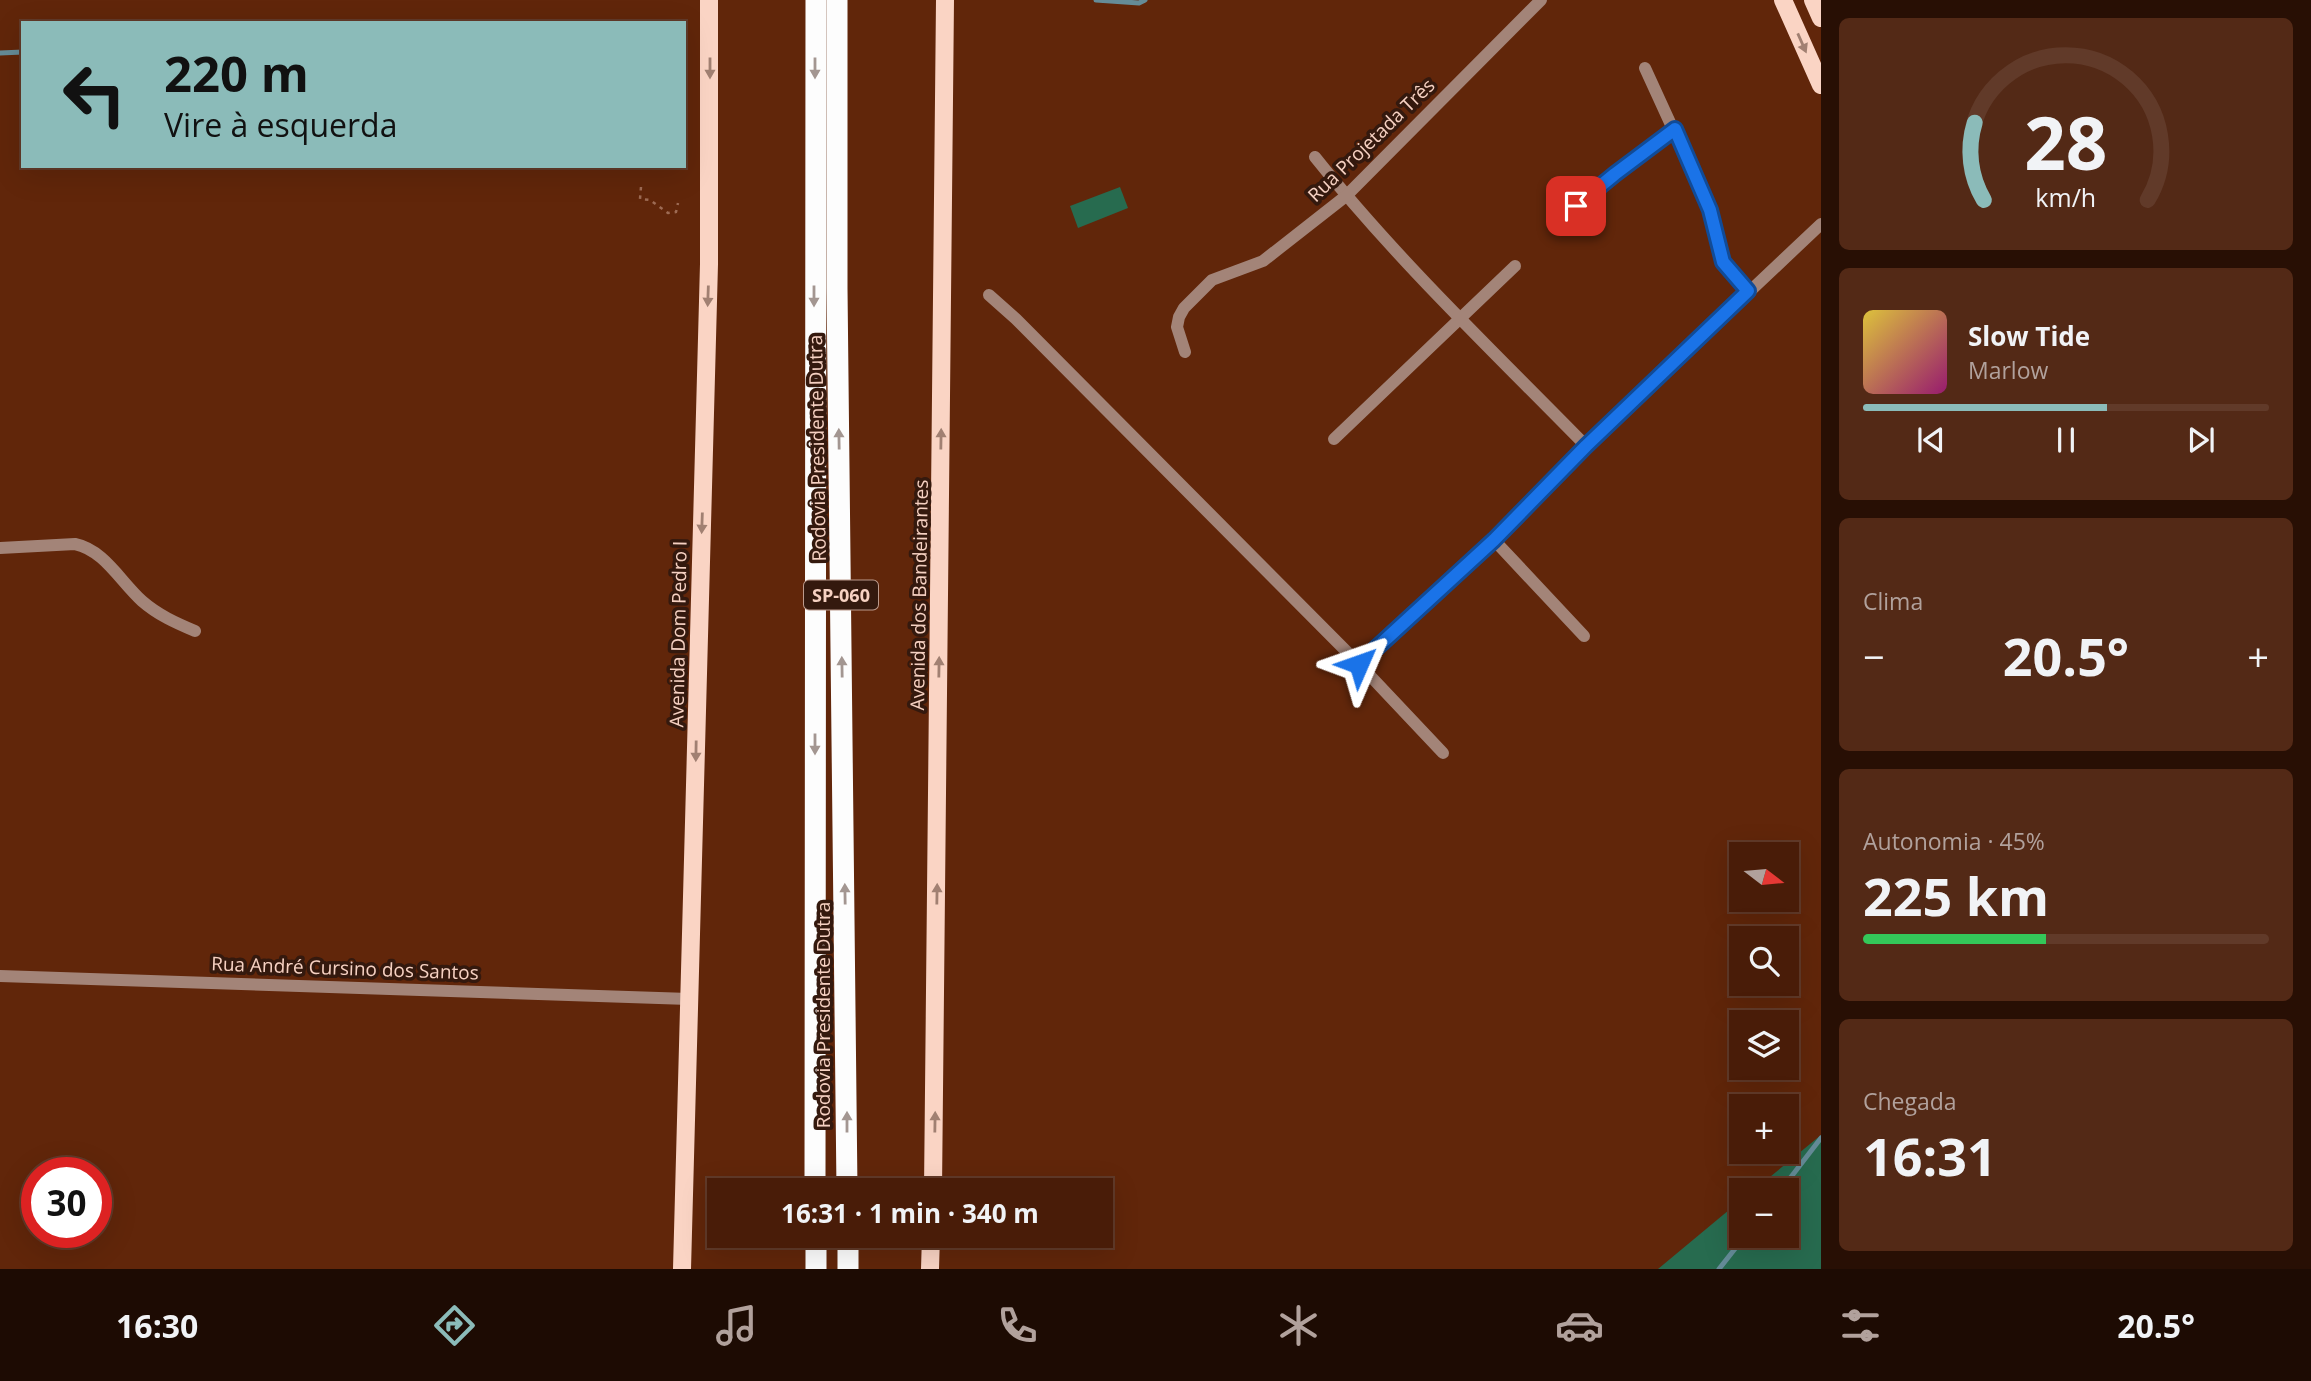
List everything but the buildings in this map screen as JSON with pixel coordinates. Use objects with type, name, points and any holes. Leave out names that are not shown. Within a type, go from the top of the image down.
[{"type":"highway","name":"Rodovia Presidente Dutra","points":[[816,0],[816,1178]]},
{"type":"highway","name":"Rodovia Presidente Dutra","points":[[837,0],[837,288],[847,1178]]},
{"type":"highway","points":[[816,1248],[816,1269]]},
{"type":"highway","points":[[848,1248],[848,1269]]},
{"type":"main road","name":"Avenida Dom Pedro I","points":[[682,1269],[709,264],[709,0]]},
{"type":"main road","name":"Avenida dos Bandeirantes","points":[[933,1178],[945,0]]},
{"type":"main road","points":[[1783,0],[1821,85]]},
{"type":"main road","points":[[1813,0],[1821,18]]},
{"type":"main road","points":[[930,1269],[931,1248]]},
{"type":"street","name":"Rua Projetada Três","points":[[1185,352],[1177,327],[1179,317],[1212,280],[1263,261],[1346,196],[1541,0]]},
{"type":"street","points":[[1645,68],[1710,210],[1723,262],[1748,291]]},
{"type":"street","points":[[1557,223],[1615,174],[1675,129]]},
{"type":"street","points":[[1315,157],[1346,196],[1460,319],[1586,446]]},
{"type":"street","points":[[1359,664],[1494,540],[1586,446],[1821,224]]},
{"type":"street","points":[[1334,439],[1515,267]]},
{"type":"street","points":[[989,295],[1359,664],[1443,753]]},
{"type":"street","points":[[1494,540],[1584,636]]},
{"type":"street","points":[[0,548],[75,544],[87,546],[96,552],[141,601],[162,616],[195,631]]},
{"type":"street","name":"Rua André Cursino dos Santos","points":[[0,976],[689,999]]},
{"type":"path","points":[[640,187],[640,199],[650,200],[668,213],[676,212],[678,203]]},
{"type":"green space","points":[[1120,187],[1128,208],[1078,228],[1070,206]]},
{"type":"green space","points":[[1821,1135],[1821,1269],[1658,1269],[1729,1210],[1729,1248],[1799,1248],[1799,1178],[1769,1178],[1786,1164],[1799,1164],[1799,1153]]},
{"type":"waterway","points":[[1096,0],[1139,3],[1145,0]]},
{"type":"waterway","points":[[0,53],[21,52]]},
{"type":"waterway","points":[[1790,1178],[1821,1138]]},
{"type":"waterway","points":[[1719,1269],[1736,1248]]},
{"type":"route","points":[[1359,664],[1494,540],[1586,446],[1748,291],[1723,262],[1710,210],[1675,129],[1576,206]]}]
